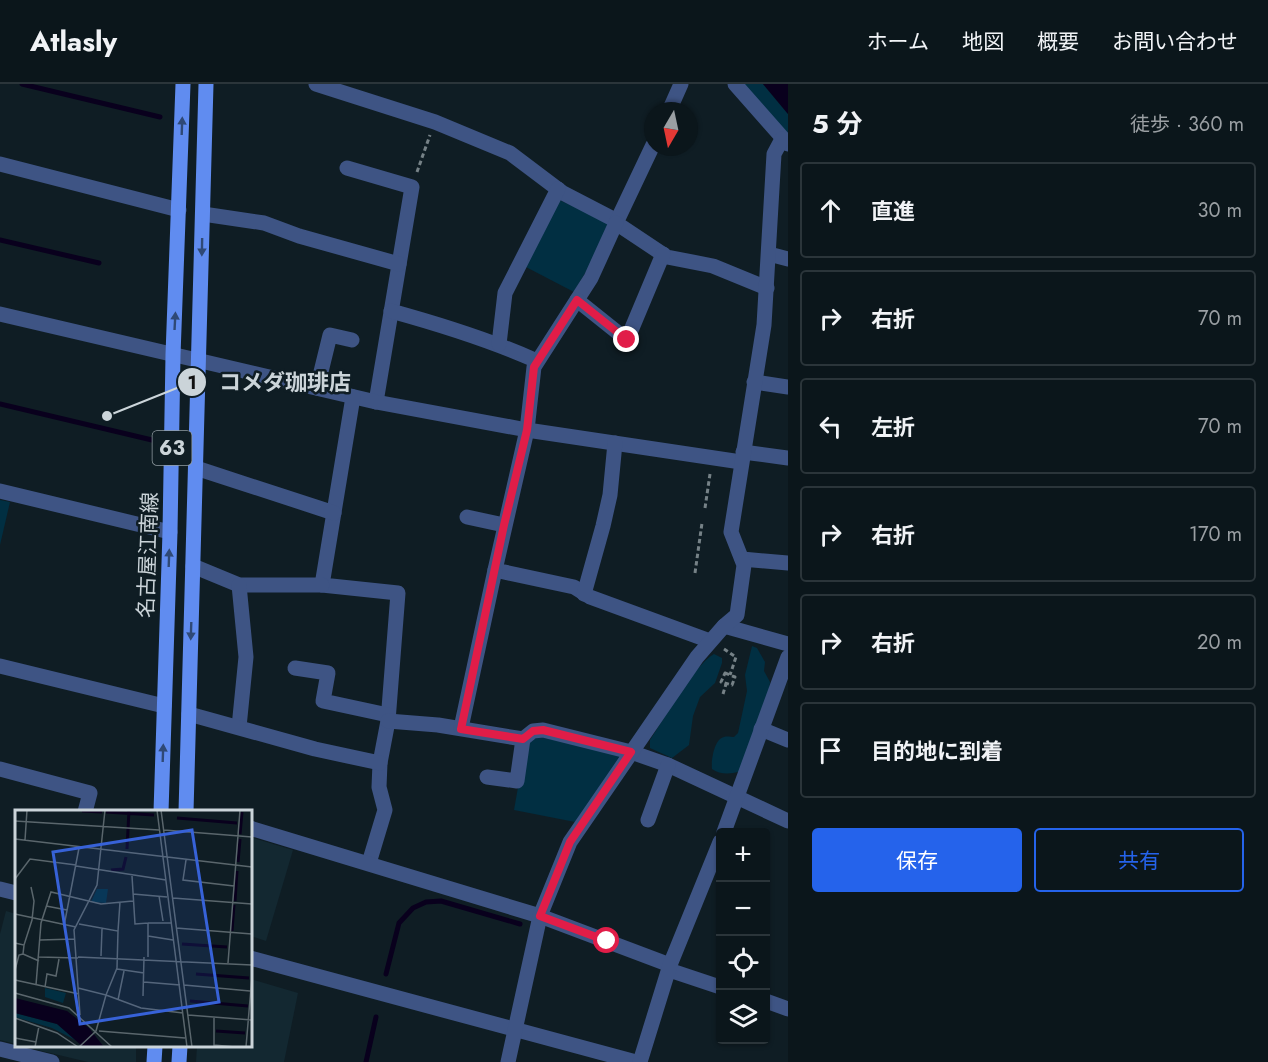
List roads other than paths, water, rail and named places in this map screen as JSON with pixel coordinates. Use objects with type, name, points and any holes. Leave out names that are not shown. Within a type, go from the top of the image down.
[{"type":"main road","name":"名古屋江南線","points":[[161,810],[183,84]]},
{"type":"main road","name":"63","points":[[190,810],[189,714],[206,84]]},
{"type":"main road","points":[[154,1062],[155,1047]]},
{"type":"main road","points":[[179,1062],[180,1047]]},
{"type":"street","points":[[316,84],[435,122],[510,153],[558,189],[617,222],[667,257],[713,266],[767,288]]},
{"type":"street","points":[[673,102],[681,84]]},
{"type":"street","points":[[508,1062],[540,916],[570,842],[710,641],[737,615],[744,565],[731,532],[764,325],[774,154],[785,141],[735,84]]},
{"type":"street","points":[[461,729],[504,525],[527,430],[534,367],[591,278],[648,156]]},
{"type":"street","points":[[0,164],[179,210]]},
{"type":"street","points":[[346,168],[412,188],[376,402]]},
{"type":"street","points":[[499,344],[505,293],[558,189]]},
{"type":"street","points":[[202,214],[264,223],[299,236],[399,264]]},
{"type":"street","points":[[577,300],[627,340],[663,254]]},
{"type":"street","points":[[769,254],[788,259]]},
{"type":"street","points":[[391,311],[444,325],[499,344],[537,362]]},
{"type":"street","points":[[0,314],[376,402],[527,430],[712,458],[788,458]]},
{"type":"street","points":[[317,388],[330,335],[352,340]]},
{"type":"street","points":[[754,382],[788,387]]},
{"type":"street","points":[[322,585],[354,397]]},
{"type":"street","points":[[584,594],[610,495],[615,443]]},
{"type":"street","points":[[196,468],[334,513]]},
{"type":"street","points":[[0,491],[170,532]]},
{"type":"street","points":[[467,517],[504,525]]},
{"type":"street","points":[[742,559],[788,563]]},
{"type":"street","points":[[193,566],[239,585],[322,585],[398,592],[388,718],[380,763],[379,787],[385,810],[369,863]]},
{"type":"street","points":[[495,570],[574,587],[584,594],[710,641]]},
{"type":"street","points":[[239,585],[246,657],[239,728]]},
{"type":"street","points":[[723,626],[788,644]]},
{"type":"street","points":[[726,828],[788,657]]},
{"type":"street","points":[[0,666],[164,706]]},
{"type":"street","points":[[295,668],[328,673],[323,701],[388,718],[523,739]]},
{"type":"street","points":[[189,714],[315,749],[380,763]]},
{"type":"street","points":[[761,729],[788,740]]},
{"type":"street","points":[[487,777],[517,781],[523,739],[533,731],[543,730],[631,752],[668,765],[788,821]]},
{"type":"street","points":[[648,820],[668,765]]},
{"type":"street","points":[[0,769],[90,793],[86,810]]},
{"type":"street","points":[[252,829],[540,916],[716,985]]},
{"type":"street","points":[[252,959],[638,1062],[670,967],[716,852]]},
{"type":"street","points":[[0,889],[15,893]]},
{"type":"street","points":[[770,1004],[788,1009]]},
{"type":"street","points":[[0,1049],[52,1062]]},
{"type":"waterway","points":[[22,84],[160,117]]},
{"type":"waterway","points":[[0,240],[99,263]]},
{"type":"waterway","points":[[0,404],[152,440]]},
{"type":"waterway","points":[[386,974],[399,923],[413,908],[426,902],[441,901],[520,924]]},
{"type":"waterway","points":[[366,1062],[376,1017]]},
{"type":"place","name":"コメダ珈琲店","points":[[107,416]]}]
